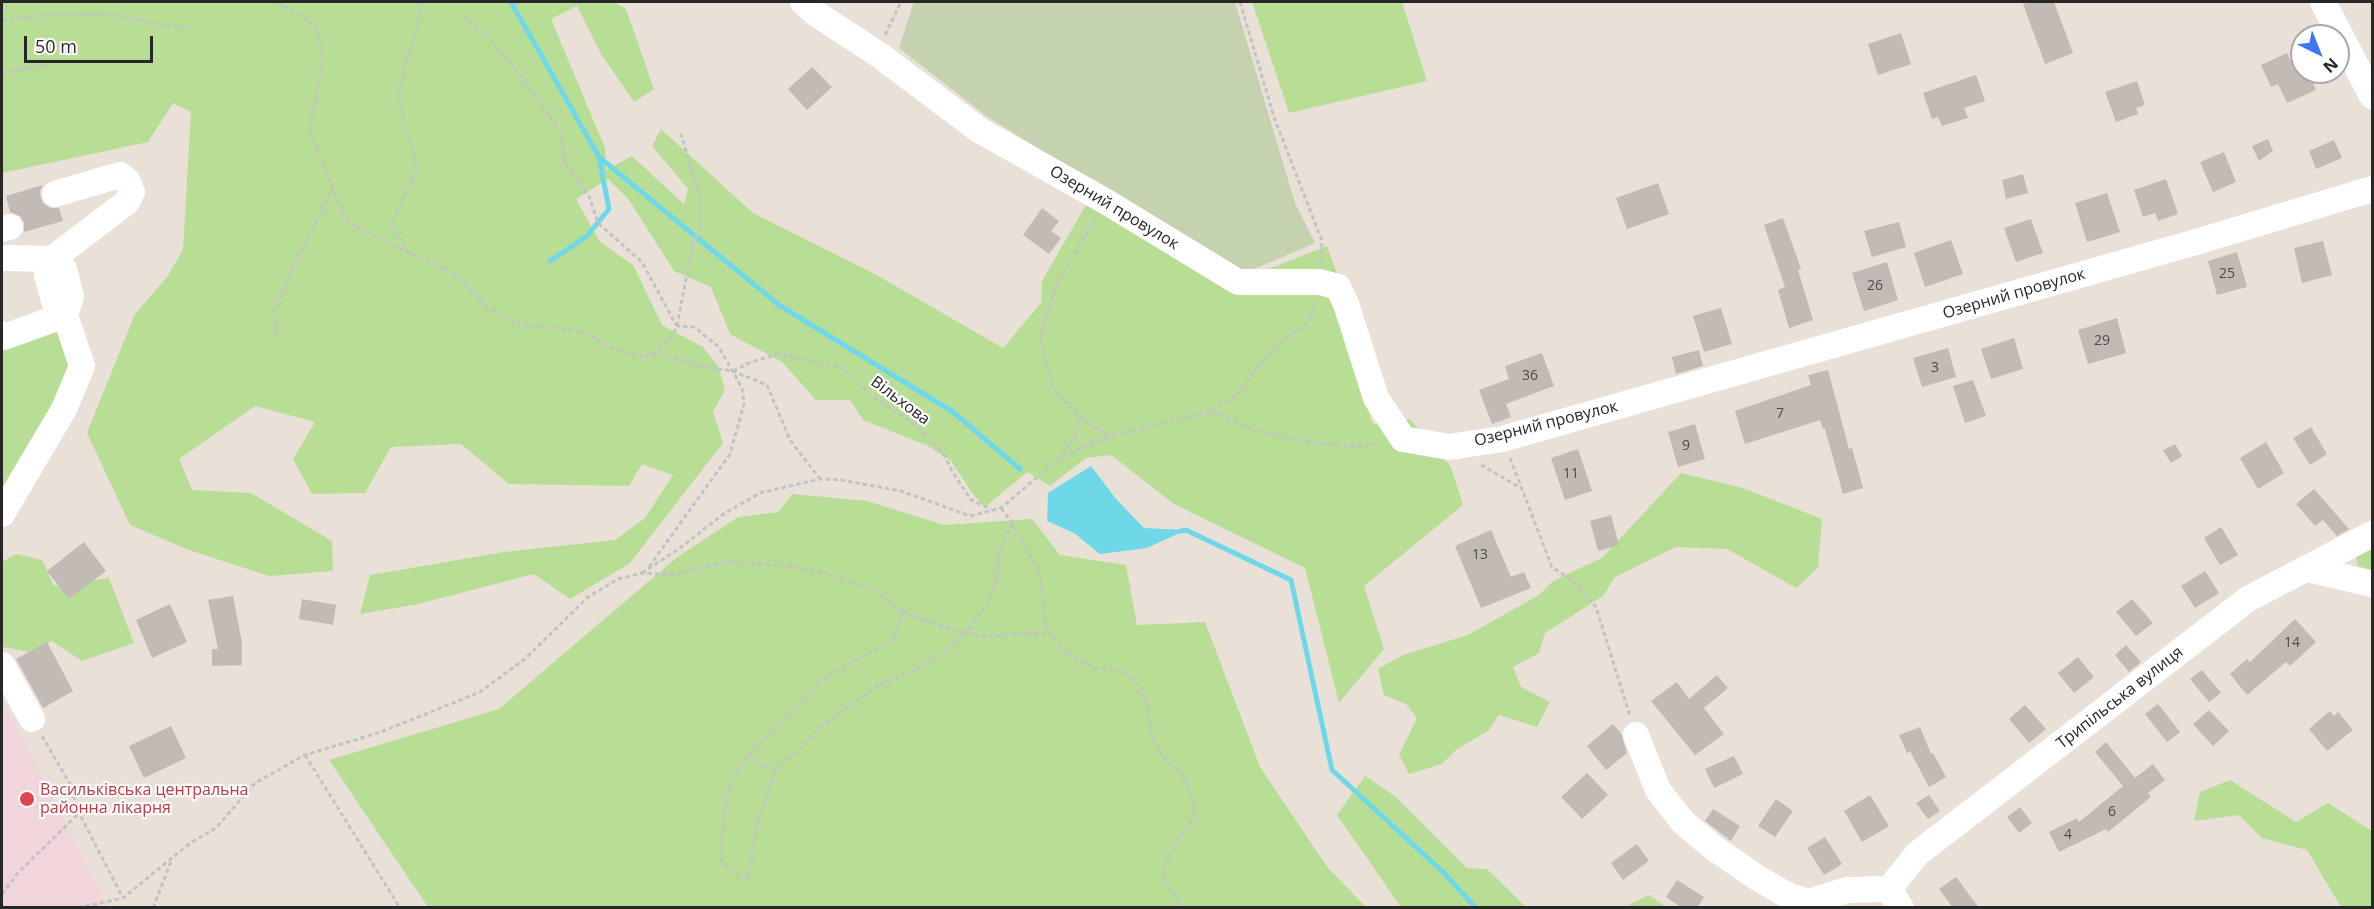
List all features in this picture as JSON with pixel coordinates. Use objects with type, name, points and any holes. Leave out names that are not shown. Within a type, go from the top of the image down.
[{"type":"street","name":"Озерний провулок","points":[[803,2],[815,13],[879,54],[979,130],[1106,201],[1238,282],[1320,282]]},
{"type":"street","points":[[2324,2],[2373,96]]},
{"type":"street","points":[[52,260],[127,202],[132,192],[127,180],[120,175],[55,194]]},
{"type":"street","name":"Озерний провулок","points":[[1403,439],[1449,447],[1502,439],[2196,242],[2373,189]]},
{"type":"street","points":[[2,258],[52,260],[64,269],[71,297],[65,315],[82,366],[64,409],[2,514]]},
{"type":"street","points":[[1320,282],[1338,287],[1346,304],[1376,398],[1403,439]]},
{"type":"street","points":[[2,334],[4,337],[65,315]]},
{"type":"street","name":"Трипільська вулиця","points":[[1895,898],[1917,854],[2238,606],[2373,534]]},
{"type":"street","points":[[2308,569],[2373,584]]},
{"type":"street","points":[[2,665],[32,719]]},
{"type":"street","points":[[1636,735],[1658,790],[1683,822],[1714,848],[1756,877],[1789,896],[1809,902],[1847,890],[1895,898]]},
{"type":"path","points":[[278,2],[316,26],[322,58],[310,131],[345,219],[375,238],[450,271],[487,307],[516,324],[581,332],[617,350],[641,357],[652,354],[670,340],[677,326],[693,242],[700,230],[701,202],[681,134]]},
{"type":"path","points":[[409,254],[390,224],[417,168],[398,96],[423,2]]},
{"type":"path","points":[[879,54],[889,24],[901,2]]},
{"type":"path","points":[[1060,457],[1108,437],[1212,411],[1236,395],[1259,365],[1281,342],[1306,325],[1314,310],[1320,282],[1322,241],[1274,117],[1240,2]]},
{"type":"path","points":[[2,20],[45,15],[115,15],[166,26],[191,28]]},
{"type":"path","points":[[462,16],[487,35],[530,88],[561,132],[565,164],[589,196],[598,224],[642,262],[677,326]]},
{"type":"path","points":[[2,73],[47,65]]},
{"type":"path","points":[[276,335],[274,310],[333,189]]},
{"type":"path","points":[[1106,201],[1065,270],[1050,301],[1040,338],[1054,390],[1080,417],[1108,437]]},
{"type":"path","points":[[648,568],[730,454],[744,404],[742,388],[718,347],[694,327],[677,326]]},
{"type":"path","points":[[652,354],[733,372],[767,385],[790,440],[820,479]]},
{"type":"path","name":"Вільхова","points":[[733,372],[751,362],[779,354],[843,368],[871,396],[913,423],[927,436],[943,453],[971,500],[993,510]]},
{"type":"path","points":[[1212,411],[1257,431],[1315,443],[1359,447],[1403,439]]},
{"type":"path","points":[[642,573],[680,548],[724,513],[760,493],[820,479],[841,480],[901,491],[970,516],[1001,508],[1060,457],[1076,435],[1080,417]]},
{"type":"path","points":[[1502,439],[1552,567],[1570,579],[1596,607],[1636,735]]},
{"type":"path","points":[[1480,464],[1521,487]]},
{"type":"path","points":[[1001,508],[1013,524],[1039,571],[1046,627],[1066,654],[1095,668],[1122,670],[1144,692],[1153,738],[1162,756],[1182,775],[1191,793],[1194,816],[1168,856],[1163,875],[1182,908]]},
{"type":"path","points":[[903,612],[894,639],[821,680],[750,752],[730,785],[726,804],[720,858],[733,874],[748,879],[757,823],[776,772],[824,724],[876,687],[944,653],[965,633],[989,602],[997,580],[998,553],[1013,524]]},
{"type":"path","points":[[78,908],[123,898],[189,844],[216,828],[255,783],[305,755],[381,732],[480,692],[526,658],[588,597],[618,579],[642,573],[672,576],[728,562],[791,566],[828,574],[872,589],[903,612],[965,633],[986,637],[1028,633],[1052,634]]},
{"type":"path","points":[[32,719],[70,784],[79,813],[123,898]]},
{"type":"path","points":[[750,752],[760,765],[776,772]]},
{"type":"path","points":[[305,755],[400,908]]},
{"type":"path","points":[[2,894],[19,872],[79,813]]},
{"type":"path","points":[[153,908],[172,857]]},
{"type":"shaded area","name":"Васильківська центральна районна лікарня","points":[[2,700],[104,899],[108,907],[2,907]]},
{"type":"green space","points":[[2,2],[614,2],[626,9],[654,89],[634,102],[601,54],[577,6],[551,19],[605,148],[606,170],[632,156],[684,204],[688,189],[652,146],[661,129],[753,213],[873,273],[1003,348],[1041,303],[1042,281],[1087,203],[1248,277],[1327,246],[1336,271],[1332,302],[1373,424],[1410,419],[1451,467],[1463,505],[1364,586],[1384,649],[1339,703],[1305,568],[1174,504],[1111,455],[1086,458],[1050,486],[1027,472],[985,507],[973,494],[951,461],[928,446],[863,420],[850,400],[816,400],[782,362],[730,334],[711,287],[674,271],[629,200],[608,179],[576,199],[600,242],[633,265],[662,325],[703,347],[718,366],[725,390],[713,412],[723,443],[629,564],[570,599],[534,574],[418,604],[360,614],[370,575],[504,552],[615,540],[645,518],[673,475],[642,464],[629,486],[509,484],[461,444],[391,447],[365,493],[312,494],[293,459],[315,422],[255,406],[179,459],[192,490],[251,493],[332,541],[333,571],[269,576],[189,550],[130,525],[87,433],[135,314],[167,277],[183,250],[191,112],[173,103],[148,142],[2,173]]},
{"type":"green space","points":[[914,2],[1235,2],[1295,203],[1315,243],[1240,275],[985,115],[899,48]]},
{"type":"green space","points":[[1252,2],[1402,2],[1427,81],[1289,113]]},
{"type":"green space","points":[[53,329],[68,338],[75,358],[36,437],[2,489],[2,350],[15,331]]},
{"type":"green space","points":[[1681,473],[1743,488],[1822,519],[1818,568],[1796,588],[1727,549],[1676,547],[1615,577],[1603,596],[1545,633],[1539,653],[1513,667],[1521,687],[1550,702],[1537,727],[1499,715],[1488,731],[1457,749],[1442,764],[1409,774],[1399,755],[1417,718],[1406,704],[1384,695],[1378,669],[1403,655],[1468,635],[1539,595],[1553,581],[1602,558]]},
{"type":"green space","points":[[793,494],[867,501],[944,525],[1032,519],[1060,555],[1126,565],[1137,625],[1205,622],[1260,767],[1328,868],[1366,907],[428,907],[329,760],[499,709],[676,558],[738,517],[778,512]]},
{"type":"green space","points":[[2372,545],[2372,570],[2358,566],[2355,555]]},
{"type":"green space","points":[[16,554],[42,560],[54,586],[109,578],[134,643],[82,661],[52,641],[30,652],[3,647],[2,562]]},
{"type":"green space","points":[[1365,776],[1396,797],[1467,868],[1487,869],[1526,907],[1401,907],[1337,815]]},
{"type":"green space","points":[[2230,780],[2296,822],[2328,803],[2372,831],[2372,907],[2341,907],[2307,850],[2262,838],[2239,815],[2194,821],[2200,792]]},
{"type":"green space","points":[[1649,895],[1666,907],[1625,907]]},
{"type":"water","points":[[1091,466],[1117,500],[1144,528],[1186,530],[1147,548],[1100,554],[1074,533],[1047,521],[1048,493]]},
{"type":"building","points":[[2054,2],[2073,53],[2045,64],[2023,4]]},
{"type":"building","points":[[1901,33],[1911,64],[1878,75],[1868,44]]},
{"type":"building","points":[[2287,53],[2290,59],[2290,84],[2313,84],[2316,90],[2287,103],[2278,84],[2271,87],[2261,65]]},
{"type":"building","points":[[812,67],[832,87],[807,110],[788,89]]},
{"type":"building","points":[[1976,75],[1985,101],[1964,108],[1968,118],[1942,126],[1938,117],[1932,119],[1923,93]]},
{"type":"building","points":[[2137,81],[2145,105],[2136,108],[2138,114],[2116,122],[2105,92]]},
{"type":"building","points":[[2268,139],[2273,151],[2259,161],[2252,146]]},
{"type":"building","points":[[2334,140],[2342,158],[2316,169],[2309,151]]},
{"type":"building","points":[[2224,152],[2236,182],[2213,192],[2200,162]]},
{"type":"building","points":[[2023,174],[2028,193],[2006,199],[2002,180]]},
{"type":"building","points":[[2166,179],[2178,214],[2158,221],[2155,213],[2143,217],[2134,190]]},
{"type":"building","points":[[1658,183],[1669,214],[1627,229],[1616,198]]},
{"type":"building","points":[[43,185],[40,191],[41,199],[51,208],[59,208],[63,221],[24,232],[24,223],[20,216],[10,212],[6,196]]},
{"type":"building","points":[[2107,193],[2120,232],[2087,242],[2075,203]]},
{"type":"building","points":[[1042,208],[1059,221],[1051,231],[1061,238],[1049,254],[1023,235]]},
{"type":"building","points":[[1783,218],[1801,269],[1798,270],[1813,320],[1789,328],[1778,290],[1785,287],[1764,225]]},
{"type":"building","points":[[2031,219],[2043,253],[2016,262],[2004,228]]},
{"type":"building","points":[[1899,222],[1906,247],[1872,257],[1864,231]]},
{"type":"building","points":[[1951,240],[1963,274],[1925,287],[1914,253]]},
{"type":"building","points":[[2323,241],[2332,275],[2302,283],[2294,248]]},
{"type":"building","points":[[2237,252],[2247,287],[2217,295],[2208,261]]},
{"type":"building","points":[[1887,262],[1898,300],[1864,311],[1852,273]]},
{"type":"building","points":[[1721,308],[1732,344],[1704,352],[1693,316]]},
{"type":"building","points":[[2117,318],[2126,353],[2088,364],[2078,330]]},
{"type":"building","points":[[2014,338],[2023,369],[1991,379],[1981,349]]},
{"type":"building","points":[[1948,348],[1956,377],[1922,387],[1913,358]]},
{"type":"building","points":[[1699,350],[1703,366],[1676,374],[1672,357]]},
{"type":"building","points":[[1542,353],[1554,386],[1506,404],[1511,417],[1492,424],[1479,390],[1509,379],[1505,366]]},
{"type":"building","points":[[1828,370],[1849,449],[1852,448],[1863,488],[1843,494],[1825,429],[1820,420],[1745,444],[1735,411],[1811,385],[1808,375]]},
{"type":"building","points":[[1973,380],[1986,416],[1965,423],[1953,386]]},
{"type":"building","points":[[1695,424],[1705,459],[1678,467],[1668,432]]},
{"type":"building","points":[[2311,427],[2327,454],[2310,465],[2293,438]]},
{"type":"building","points":[[2266,442],[2284,473],[2258,489],[2240,458]]},
{"type":"building","points":[[2175,444],[2182,456],[2171,463],[2163,450]]},
{"type":"building","points":[[1578,449],[1592,491],[1565,500],[1551,458]]},
{"type":"building","points":[[2314,489],[2349,529],[2337,536],[2323,520],[2315,526],[2296,504]]},
{"type":"building","points":[[1611,515],[1619,545],[1598,551],[1590,521]]},
{"type":"building","points":[[2221,527],[2238,555],[2220,565],[2204,538]]},
{"type":"building","points":[[1491,530],[1511,577],[1524,572],[1531,588],[1481,608],[1455,546]]},
{"type":"building","points":[[84,542],[106,571],[69,599],[47,571]]},
{"type":"building","points":[[2205,571],[2219,593],[2195,608],[2181,586]]},
{"type":"building","points":[[233,596],[242,643],[242,665],[212,666],[212,649],[218,649],[208,600]]},
{"type":"building","points":[[302,599],[336,605],[333,625],[299,619]]},
{"type":"building","points":[[2132,599],[2153,623],[2136,636],[2116,612]]},
{"type":"building","points":[[170,604],[187,642],[152,658],[136,620]]},
{"type":"building","points":[[2295,619],[2316,642],[2290,666],[2286,662],[2247,695],[2230,674],[2247,659],[2250,662]]},
{"type":"building","points":[[47,642],[73,691],[43,708],[16,659]]},
{"type":"building","points":[[2126,645],[2141,662],[2129,672],[2115,655]]},
{"type":"building","points":[[2078,657],[2094,677],[2074,693],[2058,673]]},
{"type":"building","points":[[2202,670],[2221,693],[2209,702],[2190,679]]},
{"type":"building","points":[[1717,675],[1728,688],[1704,708],[1724,734],[1695,755],[1651,701],[1677,682],[1689,699]]},
{"type":"building","points":[[2158,704],[2180,732],[2167,742],[2145,714]]},
{"type":"building","points":[[2025,705],[2046,729],[2029,743],[2009,719]]},
{"type":"building","points":[[2209,710],[2229,731],[2213,746],[2193,724]]},
{"type":"building","points":[[2330,711],[2334,716],[2338,712],[2353,730],[2327,751],[2309,729]]},
{"type":"building","points":[[1613,724],[1621,733],[1627,753],[1606,770],[1587,746]]},
{"type":"building","points":[[171,726],[186,758],[144,778],[129,746]]},
{"type":"building","points":[[1920,727],[1931,754],[1933,753],[1946,777],[1929,787],[1910,751],[1907,753],[1899,735]]},
{"type":"building","points":[[2106,742],[2135,778],[2153,764],[2165,780],[2148,793],[2151,797],[2108,832],[2106,829],[2059,852],[2049,832],[2077,818],[2079,822],[2123,786],[2095,752]]},
{"type":"building","points":[[1734,756],[1743,774],[1714,788],[1705,769]]},
{"type":"building","points":[[1587,773],[1608,795],[1582,819],[1561,797]]},
{"type":"building","points":[[1870,795],[1889,826],[1862,842],[1844,811]]},
{"type":"building","points":[[1929,795],[1940,811],[1928,819],[1916,803]]},
{"type":"building","points":[[1776,799],[1793,811],[1775,837],[1758,826]]},
{"type":"building","points":[[2020,807],[2032,823],[2019,833],[2007,817]]},
{"type":"building","points":[[1713,809],[1740,826],[1731,841],[1705,821]]},
{"type":"building","points":[[1825,837],[1842,864],[1824,875],[1807,848]]},
{"type":"building","points":[[1637,844],[1649,861],[1623,880],[1611,863]]},
{"type":"building","points":[[1956,877],[1979,908],[1953,908],[1939,889]]},
{"type":"building","points":[[1677,880],[1704,897],[1697,908],[1682,908],[1666,897]]},
{"type":"waterway","points":[[511,2],[599,157],[779,305],[953,412],[1020,469]]},
{"type":"waterway","points":[[550,261],[587,236],[609,209],[599,157]]},
{"type":"waterway","points":[[1181,531],[1186,530],[1291,580],[1332,770],[1443,872],[1476,908]]},
{"type":"place","name":"Васильківська центральна районна лікарня","points":[[27,799]]}]
